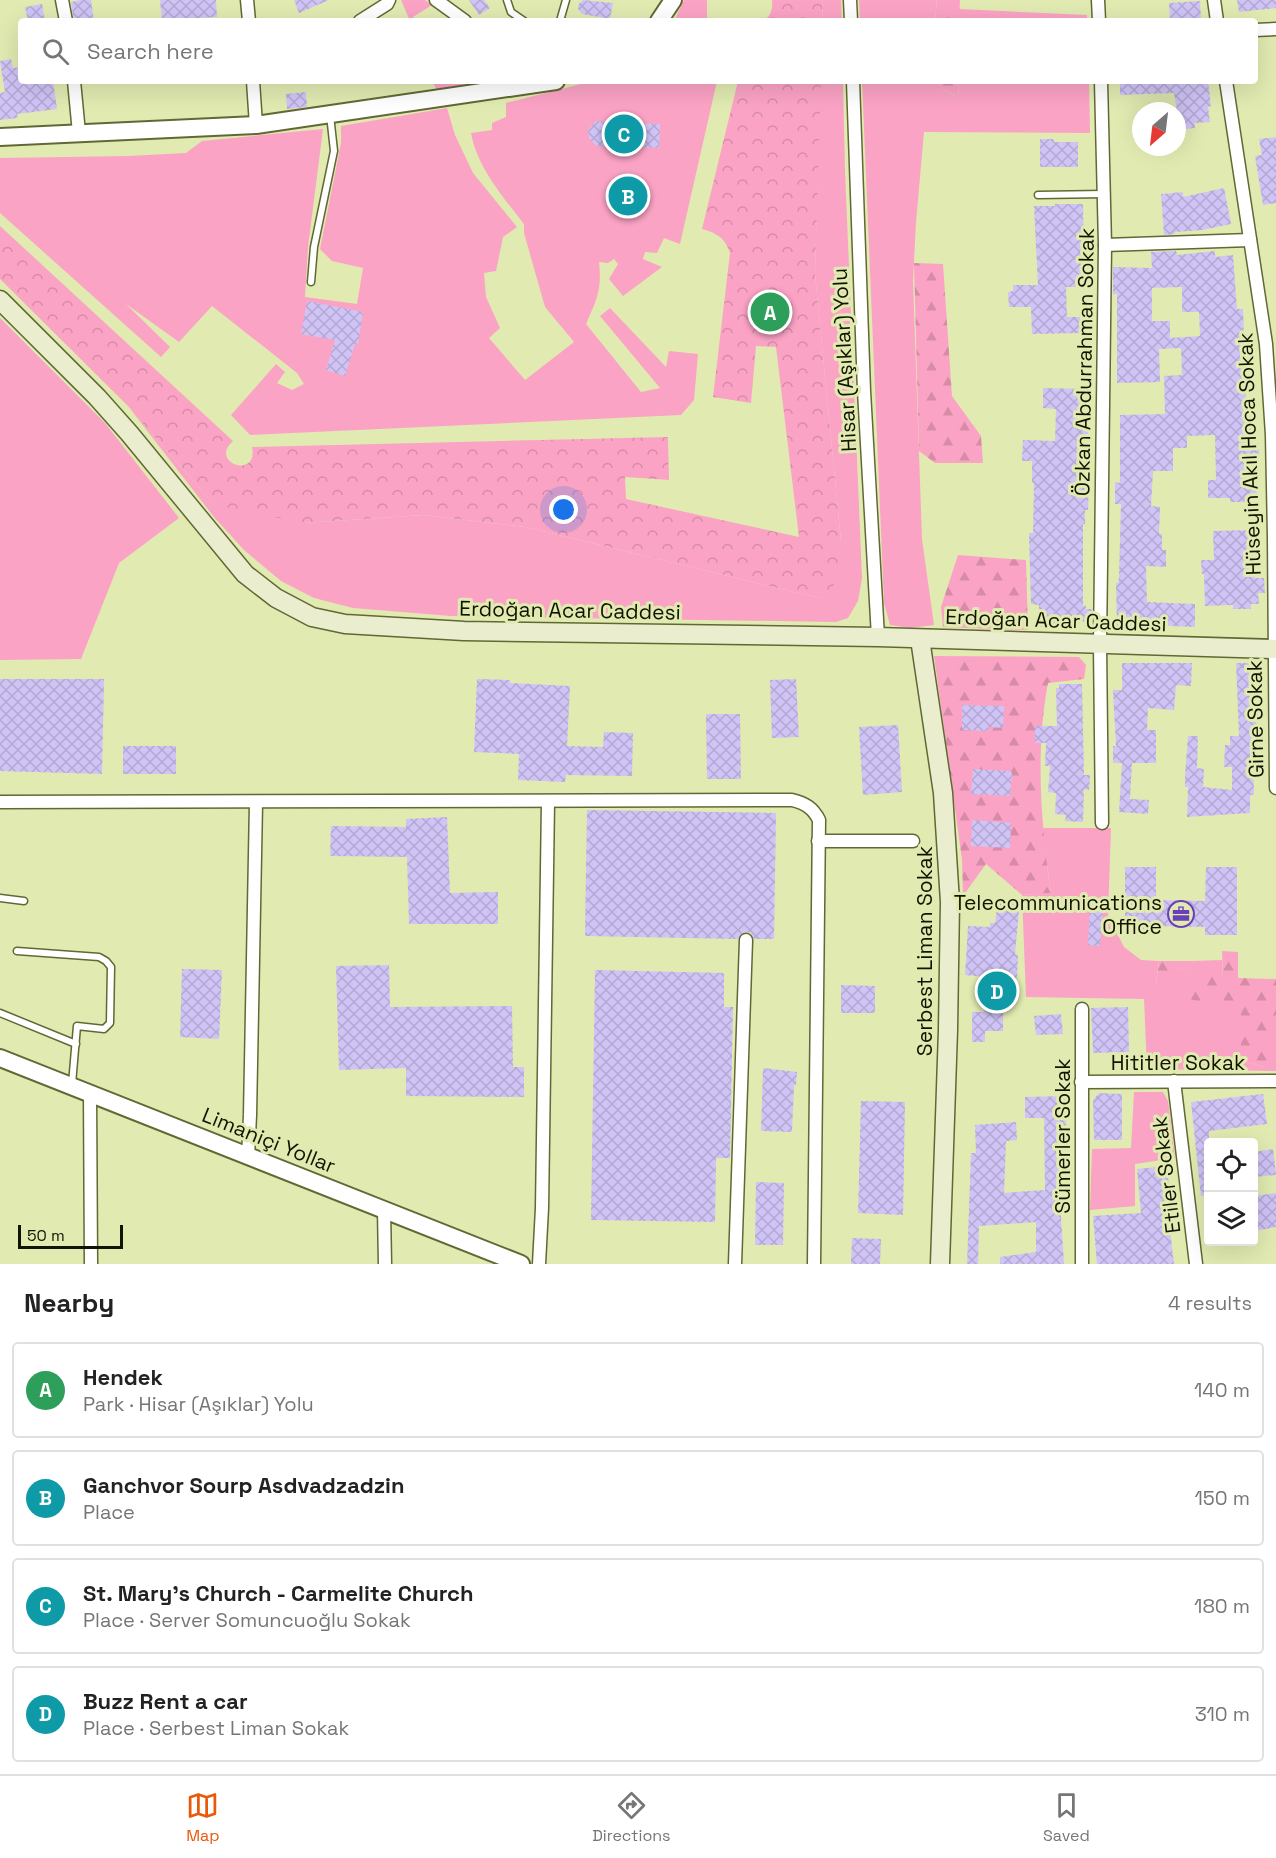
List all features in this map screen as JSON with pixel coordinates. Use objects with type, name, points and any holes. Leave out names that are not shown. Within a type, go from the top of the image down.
[{"type":"main road","name":"Erdoğan Acar Caddesi","points":[[0,300],[105,406],[245,573],[276,598],[312,617],[345,624],[464,632],[878,637],[1275,649]]},
{"type":"main road","name":"Serbest Liman Sokak","points":[[920,639],[942,794],[950,902],[940,1264]]},
{"type":"street","points":[[62,0],[65,18]]},
{"type":"street","points":[[247,0],[249,18]]},
{"type":"street","points":[[365,18],[387,4],[389,0]]},
{"type":"street","points":[[436,0],[461,18]]},
{"type":"street","points":[[661,18],[673,0]]},
{"type":"street","points":[[850,0],[851,18]]},
{"type":"street","points":[[1098,0],[1099,18]]},
{"type":"street","points":[[1214,0],[1217,18]]},
{"type":"street","points":[[1258,30],[1276,29]]},
{"type":"street","points":[[74,84],[79,133]]},
{"type":"street","points":[[253,84],[256,125]]},
{"type":"street","points":[[0,137],[256,125],[522,84]]},
{"type":"street","name":"Hisar (Aşıklar) Yolu","points":[[853,84],[864,391],[878,637]]},
{"type":"street","name":"Özkan Abdurrahman Sokak","points":[[1101,84],[1105,245],[1100,644],[1102,823]]},
{"type":"street","name":"Hüseyin Akıl Hoca Sokak","points":[[1226,84],[1250,240],[1271,343],[1275,649]]},
{"type":"street","points":[[1105,245],[1250,240]]},
{"type":"street","name":"Girne Sokak","points":[[1275,649],[1276,788]]},
{"type":"street","points":[[0,802],[792,800],[802,802],[815,813],[819,820],[814,1264]]},
{"type":"street","points":[[539,1264],[542,1208],[548,802]]},
{"type":"street","points":[[248,1156],[251,1104],[256,803]]},
{"type":"street","points":[[818,840],[913,842]]},
{"type":"street","points":[[735,1264],[746,940]]},
{"type":"street","name":"Sümerler Sokak","points":[[1082,1009],[1082,1264]]},
{"type":"street","name":"Limaniçi Yollar","points":[[0,1058],[521,1264]]},
{"type":"street","name":"Etiler Sokak","points":[[1174,1081],[1196,1264]]},
{"type":"street","name":"Hititler Sokak","points":[[1081,1082],[1276,1082]]},
{"type":"street","points":[[90,1094],[91,1264]]},
{"type":"street","points":[[384,1210],[385,1264]]},
{"type":"lane","points":[[507,0],[511,12],[520,18]]},
{"type":"lane","points":[[561,18],[566,0]]},
{"type":"lane","points":[[311,282],[314,247],[334,151],[330,115]]},
{"type":"lane","points":[[1038,195],[1104,194]]},
{"type":"lane","points":[[0,898],[24,901]]},
{"type":"lane","points":[[17,951],[99,957],[111,968],[110,1023],[104,1029],[77,1026],[72,1086]]},
{"type":"lane","points":[[0,1013],[76,1044]]},
{"type":"green space","points":[[401,0],[425,0],[432,5],[414,18],[409,18]]},
{"type":"green space","points":[[684,0],[707,0],[707,18],[675,18]]},
{"type":"green space","points":[[772,0],[823,0],[822,18],[766,18],[772,7]]},
{"type":"green space","points":[[823,0],[841,0],[842,18],[822,18]]},
{"type":"green space","points":[[859,0],[937,0],[935,18],[860,18]]},
{"type":"green space","points":[[937,0],[960,0],[959,18],[935,18]]},
{"type":"green space","points":[[959,9],[1087,15],[1087,18],[959,18]]},
{"type":"green space","points":[[434,84],[473,85],[437,90]]},
{"type":"green space","points":[[581,84],[716,84],[680,244],[664,238],[657,253],[645,252],[643,259],[662,267],[623,296],[609,279],[618,264],[614,259],[608,263],[599,262],[598,294],[586,324],[641,392],[660,388],[600,316],[610,308],[666,367],[669,351],[698,354],[694,400],[681,415],[250,435],[231,415],[276,364],[285,372],[277,383],[292,390],[304,384],[297,373],[212,306],[179,342],[126,304],[170,347],[161,357],[0,213],[0,158],[186,153],[202,141],[323,129],[308,247],[305,297],[357,304],[363,268],[332,261],[320,249],[341,143],[341,126],[447,108],[455,135],[473,173],[517,227],[503,237],[496,271],[484,273],[486,297],[500,328],[489,338],[525,380],[574,342],[545,307],[524,233],[524,224],[485,170],[474,146],[471,133],[492,130],[492,123],[506,117],[506,103]]},
{"type":"green space","points":[[737,84],[821,84],[815,274],[841,541],[836,583],[819,598],[526,527],[423,515],[304,523],[220,506],[209,499],[128,406],[0,279],[0,226],[233,441],[227,449],[226,456],[236,465],[248,463],[252,457],[252,447],[668,437],[669,480],[625,477],[626,499],[799,537],[776,347],[756,346],[751,403],[713,397],[730,253],[726,243],[720,237],[702,229]]},
{"type":"green space","points":[[820,84],[843,84],[862,578],[858,601],[848,618],[836,622],[451,616],[353,608],[314,598],[281,581],[244,550],[214,517],[128,406],[209,499],[304,523],[423,515],[526,527],[819,598],[841,541],[815,274]]},
{"type":"green space","points":[[862,84],[940,84],[943,89],[958,98],[959,84],[1089,84],[1090,133],[924,132],[913,281],[922,539],[934,625],[910,628],[890,625],[884,603]]},
{"type":"green space","points":[[940,84],[959,84],[958,98],[943,89]]},
{"type":"green space","points":[[914,263],[943,264],[952,396],[981,436],[983,463],[935,463],[919,451]]},
{"type":"green space","points":[[0,318],[105,423],[179,518],[119,563],[81,659],[0,660]]},
{"type":"green space","points":[[958,555],[1026,560],[1028,630],[943,627],[941,607]]},
{"type":"green space","points":[[934,656],[1079,657],[1086,665],[1084,679],[1048,683],[1044,709],[1041,788],[1044,841],[1051,893],[1022,895],[986,864],[963,896],[962,860]]},
{"type":"green space","points":[[1042,828],[1111,828],[1108,915],[1124,947],[1141,960],[1159,961],[1156,984],[1180,970],[1191,967],[1193,961],[1222,960],[1223,977],[1242,1010],[1241,1061],[1265,1067],[1264,1020],[1276,1020],[1276,1071],[1147,1069],[1144,999],[1026,997],[1022,895],[1051,893]]},
{"type":"green space","points":[[1222,951],[1238,952],[1238,978],[1276,979],[1276,1020],[1264,1021],[1274,1035],[1265,1067],[1241,1061],[1241,1010],[1189,999],[1195,975],[1223,977]]},
{"type":"green space","points":[[1159,961],[1193,961],[1192,967],[1180,970],[1167,989],[1156,985]]},
{"type":"green space","points":[[1134,1092],[1163,1092],[1168,1101],[1175,1158],[1135,1164],[1135,1206],[1090,1210],[1092,1149],[1131,1148]]},
{"type":"building","points":[[91,0],[94,18],[74,18],[71,2]]},
{"type":"building","points":[[160,0],[216,0],[217,17],[162,18]]},
{"type":"building","points":[[294,0],[329,0],[299,13]]},
{"type":"building","points":[[469,0],[484,0],[490,8],[479,15]]},
{"type":"building","points":[[583,0],[613,3],[610,18],[582,14],[578,5]]},
{"type":"building","points":[[1237,0],[1276,0],[1276,8],[1239,12]]},
{"type":"building","points":[[1200,1],[1201,18],[1170,18],[1169,3]]},
{"type":"building","points":[[42,4],[44,18],[27,18],[25,7]]},
{"type":"building","points":[[11,59],[13,68],[18,67],[18,84],[53,84],[57,109],[17,114],[18,118],[0,120],[0,93],[5,92],[0,61]]},
{"type":"building","points":[[1120,84],[1208,84],[1210,122],[1194,123],[1195,128],[1186,129],[1186,102],[1176,102],[1174,93],[1120,95]]},
{"type":"building","points":[[306,92],[307,107],[287,109],[286,94]]},
{"type":"building","points":[[596,121],[660,124],[659,148],[597,146],[589,138],[588,130]]},
{"type":"building","points":[[1276,137],[1276,203],[1263,205],[1255,156],[1262,155],[1259,139]]},
{"type":"building","points":[[1040,139],[1054,139],[1054,142],[1078,142],[1078,167],[1040,167]]},
{"type":"building","points":[[621,188],[641,190],[639,206],[619,205],[615,200],[616,192]]},
{"type":"building","points":[[1224,188],[1231,224],[1164,235],[1161,194],[1183,192],[1183,197]]},
{"type":"building","points":[[1055,204],[1083,204],[1084,287],[1066,287],[1067,317],[1080,317],[1081,333],[1032,334],[1031,307],[1009,307],[1008,292],[1013,291],[1013,285],[1038,285],[1034,206],[1055,206]]},
{"type":"building","points":[[1176,251],[1177,255],[1215,251],[1215,257],[1233,255],[1237,309],[1243,309],[1246,400],[1253,400],[1253,443],[1259,443],[1259,461],[1256,461],[1257,502],[1230,502],[1230,498],[1208,498],[1208,480],[1216,480],[1215,435],[1187,436],[1187,448],[1173,448],[1173,471],[1153,471],[1151,506],[1160,507],[1159,534],[1162,534],[1162,550],[1166,550],[1166,567],[1146,566],[1147,602],[1195,604],[1195,627],[1148,625],[1148,627],[1117,627],[1116,583],[1119,577],[1121,504],[1115,504],[1115,482],[1120,483],[1120,415],[1165,414],[1164,376],[1182,375],[1181,348],[1159,349],[1160,382],[1117,383],[1117,294],[1113,294],[1113,267],[1152,268],[1151,252]],"holes":[[[1182,287],[1182,312],[1199,312],[1200,336],[1170,338],[1170,321],[1152,321],[1152,288]]]},
{"type":"building","points":[[307,301],[363,312],[358,344],[355,344],[345,376],[326,370],[335,340],[301,334]]},
{"type":"building","points":[[1043,388],[1081,389],[1081,413],[1089,413],[1088,439],[1092,439],[1091,482],[1089,482],[1088,510],[1085,510],[1085,524],[1083,524],[1083,606],[1086,606],[1086,609],[1092,609],[1092,622],[1056,620],[1056,627],[1039,627],[1039,605],[1031,604],[1029,533],[1033,533],[1034,483],[1032,483],[1032,461],[1022,461],[1023,440],[1055,441],[1056,409],[1043,408]]},
{"type":"building","points":[[1254,530],[1255,578],[1264,578],[1265,593],[1258,593],[1259,604],[1251,604],[1251,609],[1233,609],[1233,605],[1205,606],[1201,560],[1214,560],[1213,531]]},
{"type":"building","points":[[1122,663],[1192,663],[1191,686],[1176,685],[1174,710],[1148,708],[1147,730],[1156,730],[1156,763],[1132,763],[1130,799],[1149,800],[1148,814],[1119,812],[1122,763],[1113,763],[1113,746],[1116,746],[1113,690],[1122,690]]},
{"type":"building","points":[[1236,663],[1249,663],[1250,696],[1255,696],[1258,754],[1253,754],[1254,795],[1250,795],[1250,813],[1187,817],[1188,787],[1185,787],[1185,776],[1188,736],[1198,736],[1197,768],[1204,769],[1203,787],[1232,790],[1232,767],[1224,767],[1225,745],[1230,745],[1230,736],[1239,736]]},
{"type":"building","points":[[0,679],[104,679],[102,774],[0,771]]},
{"type":"building","points":[[477,679],[570,686],[567,746],[603,747],[604,732],[633,733],[632,776],[566,775],[565,782],[518,780],[519,754],[474,752]]},
{"type":"building","points":[[796,679],[799,737],[772,738],[770,680]]},
{"type":"building","points":[[1059,684],[1082,684],[1084,775],[1090,775],[1089,790],[1084,789],[1083,822],[1065,821],[1066,815],[1055,814],[1056,793],[1048,792],[1050,766],[1045,766],[1046,743],[1035,743],[1035,726],[1057,726],[1056,688],[1059,688]]},
{"type":"building","points":[[962,705],[1004,706],[1003,728],[988,727],[988,731],[962,730]]},
{"type":"building","points":[[706,714],[740,714],[741,779],[707,779]]},
{"type":"building","points":[[898,725],[902,792],[863,795],[859,727]]},
{"type":"building","points":[[123,746],[176,746],[176,774],[123,774]]},
{"type":"building","points":[[973,769],[1012,771],[1010,796],[971,794]]},
{"type":"building","points":[[587,810],[776,813],[774,939],[754,939],[751,933],[746,932],[742,933],[738,939],[585,936]]},
{"type":"building","points":[[447,817],[450,893],[498,892],[498,924],[409,924],[407,857],[330,856],[331,826],[406,827],[406,819]]},
{"type":"building","points":[[972,820],[1011,823],[1010,848],[971,846]]},
{"type":"building","name":"Telecommunications Office","points":[[1125,867],[1156,867],[1156,900],[1205,901],[1206,867],[1237,867],[1237,935],[1205,935],[1205,927],[1157,926],[1157,935],[1125,934]]},
{"type":"building","points":[[998,898],[1020,900],[1015,954],[1018,955],[1017,979],[1007,978],[1008,997],[1003,997],[1003,1031],[985,1031],[985,1042],[972,1042],[972,1012],[984,1012],[984,1006],[988,1006],[986,977],[965,975],[968,926],[990,927],[990,923],[995,923]]},
{"type":"building","points":[[1090,902],[1103,903],[1100,946],[1088,945]]},
{"type":"building","points":[[389,965],[390,1007],[512,1006],[513,1067],[524,1067],[524,1097],[406,1096],[406,1068],[339,1070],[336,966]]},
{"type":"building","points":[[182,969],[222,970],[219,1039],[180,1037]]},
{"type":"building","points":[[595,970],[724,973],[724,1007],[733,1007],[730,1158],[716,1158],[715,1222],[591,1220]]},
{"type":"building","points":[[841,985],[875,986],[875,1013],[841,1013]]},
{"type":"building","points":[[1128,1007],[1129,1052],[1093,1053],[1091,1008]]},
{"type":"building","points":[[1061,1014],[1063,1034],[1036,1035],[1034,1016]]},
{"type":"building","points":[[763,1068],[797,1072],[796,1085],[794,1085],[792,1132],[761,1131]]},
{"type":"building","points":[[1099,1093],[1122,1094],[1122,1140],[1094,1140],[1093,1100]]},
{"type":"building","points":[[1263,1094],[1267,1124],[1209,1131],[1209,1138],[1204,1138],[1204,1196],[1201,1196],[1191,1102]]},
{"type":"building","points":[[1069,1096],[1069,1115],[1066,1115],[1067,1186],[1059,1186],[1064,1264],[1000,1264],[1000,1257],[1036,1252],[1036,1222],[979,1226],[978,1264],[967,1264],[971,1153],[976,1153],[975,1125],[1016,1122],[1017,1140],[1006,1141],[1004,1193],[1045,1190],[1044,1118],[1025,1118],[1025,1097]]},
{"type":"building","points":[[861,1101],[905,1102],[903,1215],[858,1213]]},
{"type":"building","points":[[1273,1149],[1276,1175],[1258,1177],[1258,1151]]},
{"type":"building","points":[[1167,1166],[1170,1196],[1166,1196],[1174,1264],[1097,1264],[1093,1216],[1141,1213],[1137,1169]]},
{"type":"building","points":[[756,1182],[784,1183],[783,1245],[755,1245]]},
{"type":"building","points":[[1276,1193],[1276,1227],[1258,1230],[1258,1195]]},
{"type":"building","points":[[852,1238],[881,1239],[880,1264],[851,1264]]},
{"type":"place","name":"St. Mary's Church - Carmelite Church","points":[[624,134]]},
{"type":"place","name":"Ganchvor Sourp Asdvadzadzin","points":[[628,196]]},
{"type":"place","name":"Hendek","points":[[770,312]]},
{"type":"place","name":"Telecommunications Office","points":[[1181,914]]},
{"type":"place","name":"Buzz Rent a car","points":[[997,991]]}]
